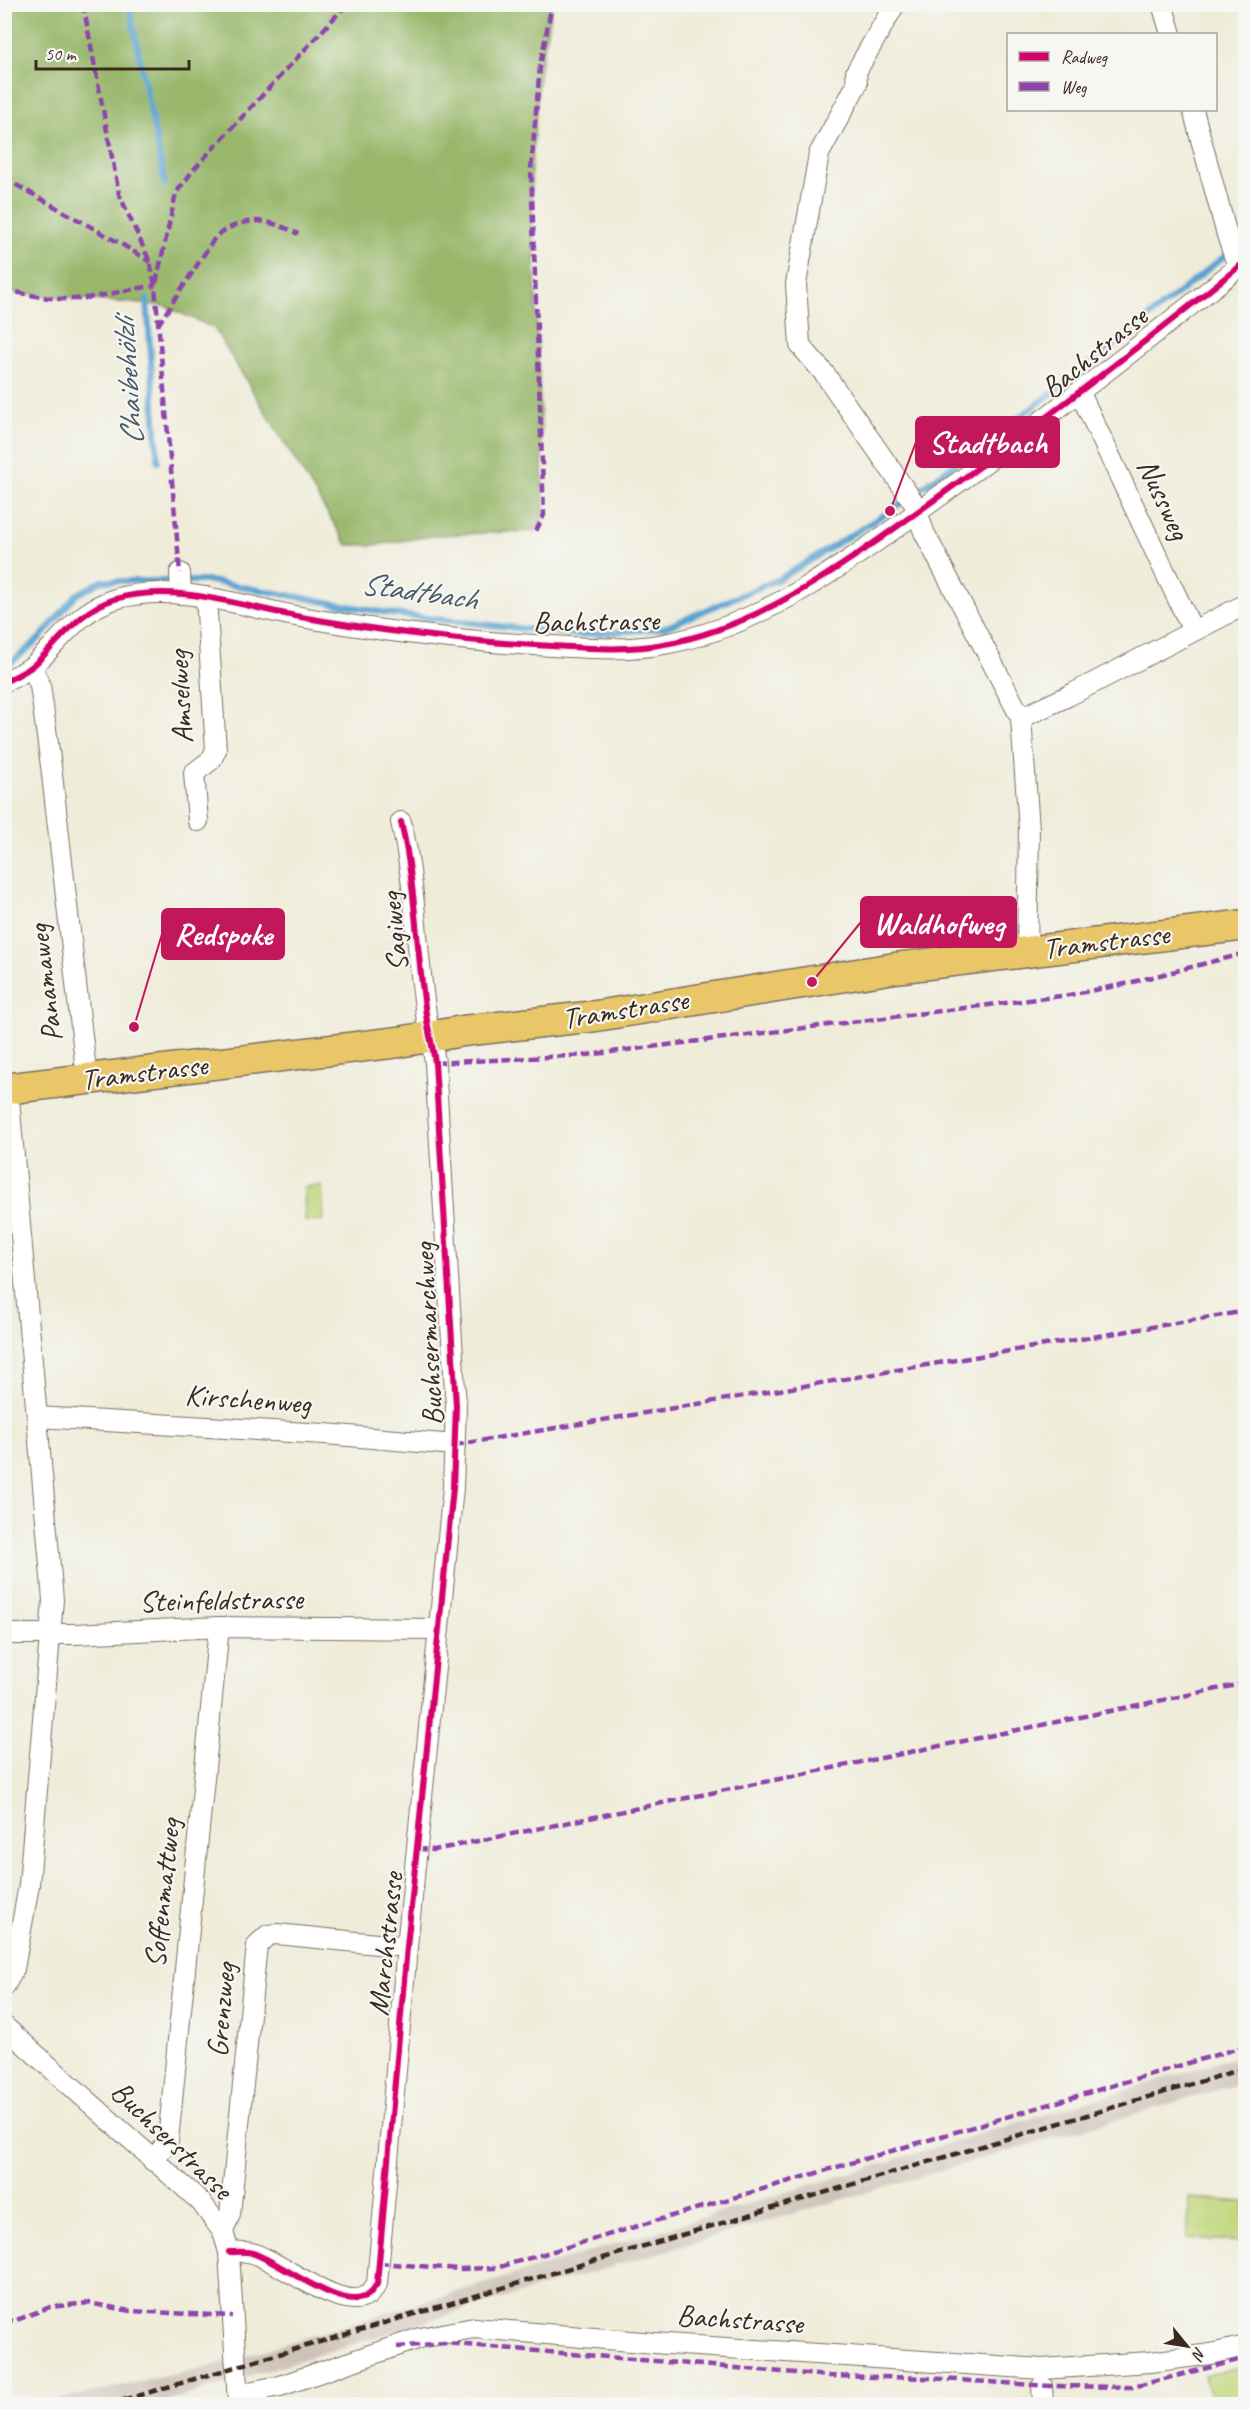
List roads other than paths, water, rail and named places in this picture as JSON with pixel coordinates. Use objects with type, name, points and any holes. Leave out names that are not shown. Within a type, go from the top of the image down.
[{"type":"main road","name":"Tramstrasse","points":[[7,1089],[596,1016],[895,968],[1245,925]]},
{"type":"street","points":[[895,4],[856,72],[857,84],[819,153],[796,284],[800,345],[824,373],[912,504],[1021,718],[1029,830],[1027,951]]},
{"type":"street","points":[[1162,4],[1171,33]]},
{"type":"street","points":[[1193,111],[1227,235],[1242,264]]},
{"type":"street","name":"Bachstrasse","points":[[4,682],[32,667],[74,621],[95,607],[116,599],[141,595],[180,584],[206,597],[305,617],[492,643],[605,648],[662,645],[717,630],[762,610],[816,581],[912,504],[1080,393],[1242,264]]},
{"type":"street","name":"Nussweg","points":[[1080,393],[1193,631]]},
{"type":"street","name":"Amselweg","points":[[198,821],[194,773],[211,760],[216,750],[206,597]]},
{"type":"street","points":[[1021,718],[1245,604]]},
{"type":"street","name":"Panamaweg","points":[[32,667],[40,685],[50,755],[87,1078]]},
{"type":"street","name":"Sagiweg","points":[[401,822],[409,856],[426,1015],[432,1037]]},
{"type":"street","name":"Buchsermarchweg","points":[[432,1037],[454,1382],[455,1445],[453,1488],[438,1629]]},
{"type":"street","points":[[4,1987],[14,1969],[29,1885],[53,1600],[7,1089]]},
{"type":"street","name":"Kirschenweg","points":[[38,1417],[325,1434],[455,1445]]},
{"type":"street","name":"Steinfeldstrasse","points":[[4,1634],[51,1635],[219,1627],[438,1629]]},
{"type":"street","name":"Soffenmattweg","points":[[153,2161],[168,2140],[219,1627]]},
{"type":"street","name":"Marchstrasse","points":[[229,2252],[250,2252],[271,2261],[306,2283],[353,2300],[367,2296],[377,2284],[438,1629]]},
{"type":"street","name":"Grenzweg","points":[[223,2232],[230,2214],[257,1945],[268,1935],[277,1934],[407,1947]]},
{"type":"street","name":"Buchserstrasse","points":[[4,2026],[201,2202],[223,2232],[229,2252],[238,2399]]},
{"type":"street","name":"Bachstrasse","points":[[238,2399],[420,2338],[474,2328],[667,2344],[1042,2369],[1150,2362],[1211,2354],[1245,2346]]},
{"type":"waterway","name":"Chaibehölzli","points":[[129,4],[165,184]]},
{"type":"waterway","name":"Stadtbach","points":[[4,669],[40,638],[76,595],[102,581],[210,581],[393,614],[580,635],[664,628],[781,578],[890,511],[1065,384],[1246,239]]},
{"type":"waterway","name":"Chaibehölzli","points":[[147,299],[158,462]]},
{"type":"railway","points":[[110,2404],[1246,2068]]},
{"type":"place","name":"Stadtbach","points":[[890,511]]},
{"type":"place","name":"Waldhofweg","points":[[812,982]]},
{"type":"place","name":"Redspoke","points":[[134,1027]]}]
